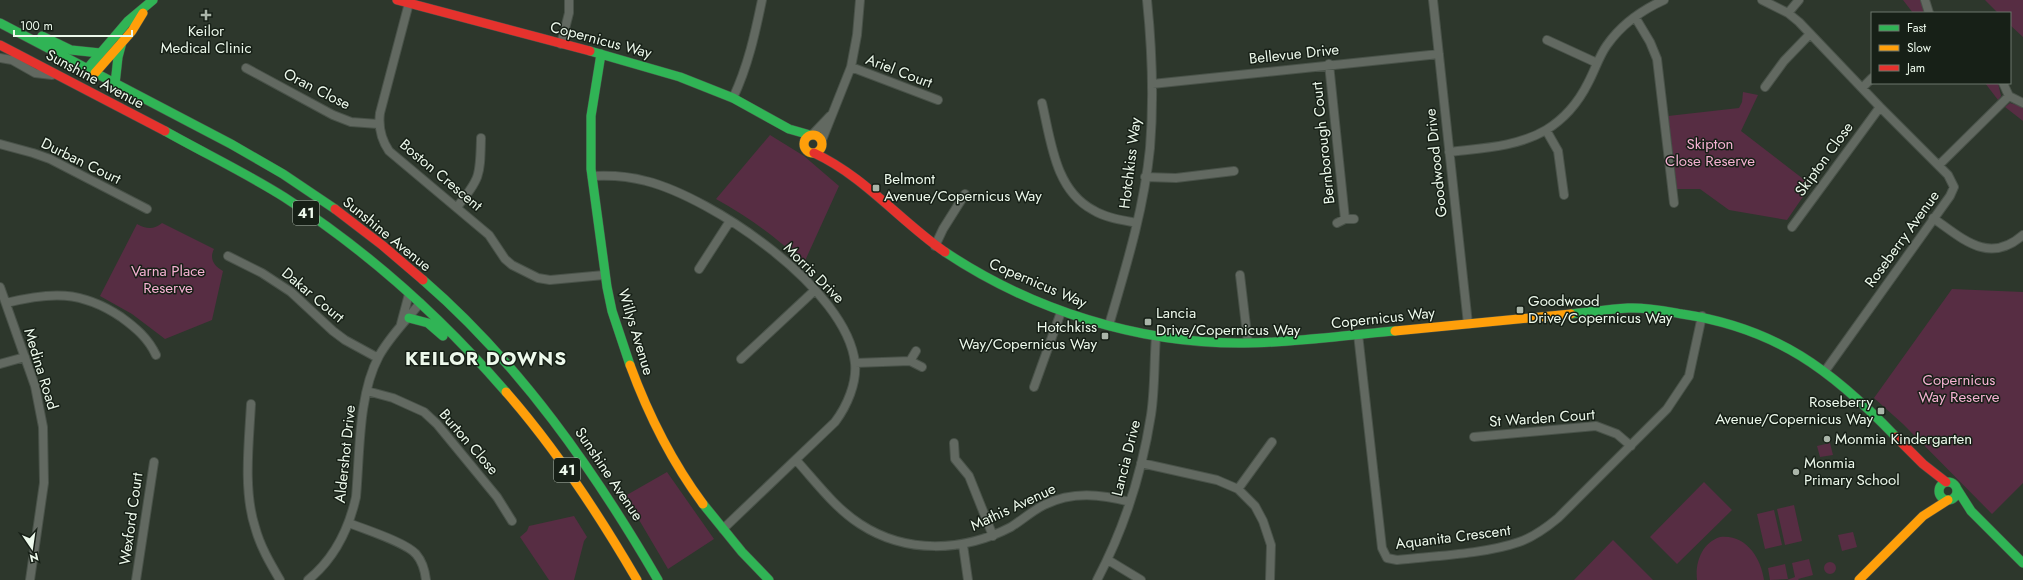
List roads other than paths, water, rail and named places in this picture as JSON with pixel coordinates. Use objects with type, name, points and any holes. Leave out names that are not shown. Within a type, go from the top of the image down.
[{"type":"street","points":[[80,86],[91,71],[100,53],[128,21],[154,0]]},
{"type":"street","name":"Copernicus Way","points":[[397,0],[601,54],[680,77],[733,98],[789,130],[811,135]]},
{"type":"street","points":[[561,44],[569,13],[569,0]]},
{"type":"street","points":[[733,98],[743,75],[752,46],[762,0]]},
{"type":"street","points":[[833,113],[805,141],[805,147],[809,151],[814,153],[820,150],[822,141],[833,113],[851,67],[857,36],[860,0]]},
{"type":"street","name":"Hotchkiss Way","points":[[1109,325],[1137,224],[1150,148],[1152,84],[1147,0]]},
{"type":"street","name":"Goodwood Drive","points":[[1433,0],[1468,324]]},
{"type":"street","points":[[1449,152],[1516,143],[1546,130],[1560,120],[1580,97],[1606,46],[1615,35],[1635,17],[1664,0]]},
{"type":"street","name":"Roseberry Avenue","points":[[1762,0],[1788,13],[1810,34],[1951,178],[1954,187],[1950,196],[1825,371]]},
{"type":"street","points":[[1788,13],[1799,0]]},
{"type":"street","points":[[1925,0],[1929,12]]},
{"type":"street","points":[[378,124],[409,3]]},
{"type":"street","points":[[91,71],[132,31],[146,7]]},
{"type":"street","points":[[1635,17],[1650,42],[1657,59],[1674,203]]},
{"type":"street","points":[[0,20],[30,30],[71,50],[100,53]]},
{"type":"street","name":"Sunshine Avenue","points":[[0,23],[205,130],[332,207],[411,270],[454,309],[503,360],[550,414],[604,488],[635,538],[658,580]]},
{"type":"street","points":[[1765,87],[1784,61],[1810,34]]},
{"type":"street","points":[[1546,39],[1597,63]]},
{"type":"street","points":[[115,84],[118,57],[122,42]]},
{"type":"street","name":"Sunshine Avenue","points":[[0,46],[80,86],[284,198],[365,258],[420,303],[485,369],[524,414],[566,467],[602,521],[637,580]]},
{"type":"street","name":"Willys Avenue","points":[[601,54],[591,113],[590,140],[592,176],[604,275],[620,336],[646,405],[683,474],[706,508],[723,529],[769,580]]},
{"type":"street","name":"Bellevue Drive","points":[[1152,84],[1329,64],[1439,54]]},
{"type":"street","points":[[0,58],[12,60],[35,73],[59,76]]},
{"type":"street","name":"Bernborough Court","points":[[1329,64],[1349,219],[1337,223]]},
{"type":"street","name":"Ariel Court","points":[[851,67],[938,100]]},
{"type":"street","name":"Oran Close","points":[[246,68],[333,116],[351,122],[378,124]]},
{"type":"street","points":[[1862,88],[1871,79]]},
{"type":"street","points":[[2004,84],[2010,96],[2023,102]]},
{"type":"street","points":[[1939,166],[2010,96]]},
{"type":"street","points":[[1042,103],[1059,172],[1072,193],[1092,210],[1110,218],[1137,224]]},
{"type":"street","name":"Skipton Close","points":[[1792,227],[1880,107]]},
{"type":"street","name":"Boston Crescent","points":[[378,124],[380,134],[389,151],[489,235],[505,259],[523,271],[538,278],[550,280],[604,275]]},
{"type":"street","name":"Copernicus Way","points":[[789,130],[805,147]]},
{"type":"street","points":[[1546,130],[1558,151],[1564,195]]},
{"type":"street","points":[[811,135],[817,135],[822,141]]},
{"type":"street","points":[[457,207],[477,180],[480,170],[481,138]]},
{"type":"street","name":"Copernicus Way","points":[[822,141],[840,166],[935,246],[1000,284],[1061,312],[1156,336],[1216,343],[1248,343],[1358,334],[1629,308],[1658,309],[1702,316],[1736,324],[1776,341],[1825,371],[1864,404],[1925,466],[1946,482]]},
{"type":"street","name":"Durban Court","points":[[0,144],[33,152],[50,159],[147,209]]},
{"type":"street","name":"Copernicus Way","points":[[814,153],[840,166]]},
{"type":"street","points":[[1145,177],[1176,178],[1234,171]]},
{"type":"street","name":"Morris Drive","points":[[592,176],[630,177],[656,184],[712,209],[781,258],[815,290],[840,320],[847,333],[855,363],[852,388],[843,412],[836,422],[723,529]]},
{"type":"street","points":[[308,192],[307,201],[311,210],[337,228],[365,258]]},
{"type":"street","points":[[935,246],[943,229],[965,194]]},
{"type":"street","points":[[1933,218],[1969,244],[1987,249],[2009,246],[2023,235]]},
{"type":"street","points":[[699,268],[730,221]]},
{"type":"street","points":[[366,234],[384,255],[419,286],[422,292],[420,303]]},
{"type":"street","name":"Dakar Court","points":[[228,256],[262,273],[291,292],[333,331],[345,340],[378,358]]},
{"type":"street","points":[[1240,275],[1248,343]]},
{"type":"street","name":"Medina Road","points":[[0,287],[39,399],[43,427],[45,452],[44,483],[30,580]]},
{"type":"street","points":[[742,359],[815,290]]},
{"type":"street","points":[[6,303],[50,294],[96,302],[132,325],[144,336],[156,355]]},
{"type":"street","name":"Aldershot Drive","points":[[308,580],[322,567],[337,546],[349,523],[356,497],[367,391],[378,358],[400,325],[409,294]]},
{"type":"street","name":"Aldershot Drive","points":[[400,325],[409,318],[420,303]]},
{"type":"street","points":[[1034,387],[1061,312]]},
{"type":"street","name":"Aquanita Crescent","points":[[1358,334],[1382,548],[1384,554],[1388,558],[1396,560],[1496,548],[1519,542],[1539,533],[1558,518],[1667,409],[1680,392],[1689,376],[1702,316]]},
{"type":"street","points":[[409,318],[428,324],[485,369]]},
{"type":"street","name":"Lancia Drive","points":[[1097,580],[1108,560],[1130,502],[1141,463],[1151,414],[1156,336]]},
{"type":"street","points":[[910,361],[916,351]]},
{"type":"street","points":[[0,364],[25,357]]},
{"type":"street","points":[[855,363],[910,361],[922,367]]},
{"type":"street","name":"Burton Close","points":[[367,391],[405,403],[424,412],[437,424],[497,497],[512,521]]},
{"type":"street","points":[[251,404],[249,489],[251,512],[262,548],[280,580]]},
{"type":"street","name":"St Warden Court","points":[[1474,437],[1596,426],[1617,434],[1631,446]]},
{"type":"street","points":[[1238,489],[1272,442]]},
{"type":"street","points":[[954,444],[952,460],[969,476],[993,536]]},
{"type":"street","name":"Mathis Avenue","points":[[796,460],[846,513],[873,532],[902,542],[927,547],[963,545],[993,536],[1012,526],[1044,505],[1058,499],[1097,494],[1130,502]]},
{"type":"street","name":"Wexford Court","points":[[136,580],[154,462]]},
{"type":"street","points":[[1141,463],[1217,480],[1238,489],[1254,506],[1262,521],[1271,545],[1270,580]]},
{"type":"street","name":"Copernicus Way","points":[[1925,466],[1939,490]]},
{"type":"street","points":[[1859,580],[1923,516],[1942,484],[1946,482],[1952,482],[1972,511],[2023,563]]},
{"type":"street","points":[[1923,516],[1949,500],[1956,494],[1957,489]]},
{"type":"street","points":[[1939,490],[1943,498],[1972,511]]},
{"type":"street","points":[[349,523],[407,548],[416,555],[422,564],[426,580]]},
{"type":"street","points":[[963,545],[968,580]]},
{"type":"street","points":[[1108,560],[1141,580]]},
{"type":"place","name":"Keilor Medical Clinic","points":[[206,15]]},
{"type":"place","name":"Belmont Avenue/Copernicus Way","points":[[876,188]]},
{"type":"place","name":"Goodwood Drive/Copernicus Way","points":[[1520,310]]},
{"type":"place","name":"Lancia Drive/Copernicus Way","points":[[1148,322]]},
{"type":"place","name":"Hotchkiss Way/Copernicus Way","points":[[1105,336]]},
{"type":"place","name":"Roseberry Avenue/Copernicus Way","points":[[1881,411]]},
{"type":"place","name":"Monmia Kindergarten","points":[[1827,439]]},
{"type":"place","name":"Monmia Primary School","points":[[1796,472]]},
{"type":"district","name":"KEILOR DOWNS","points":[[486,358]]},
{"type":"park label","name":"Skipton Close Reserve","points":[[1710,152]]},
{"type":"park label","name":"Varna Place Reserve","points":[[168,280]]},
{"type":"park label","name":"Copernicus Way Reserve","points":[[1959,388]]}]
